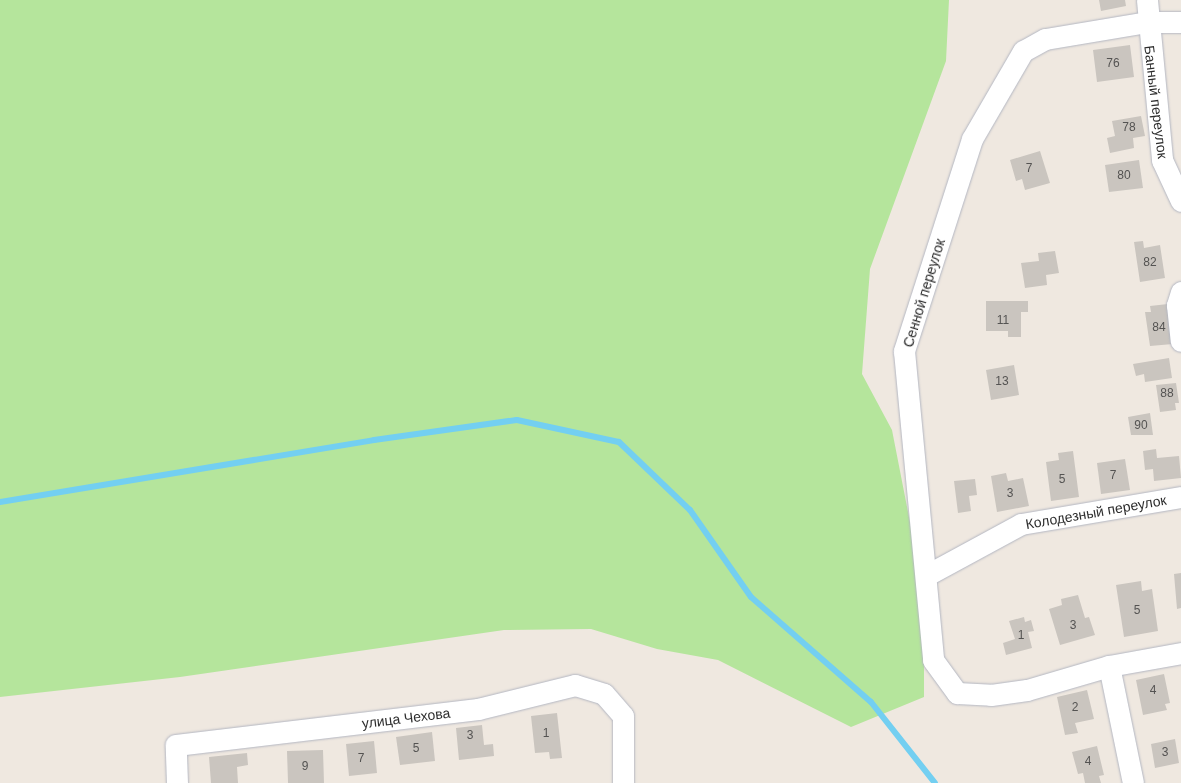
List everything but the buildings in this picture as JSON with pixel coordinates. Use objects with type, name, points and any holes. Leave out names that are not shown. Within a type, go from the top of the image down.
[{"type":"street","name":"Банный переулок","points":[[1147,0],[1147,22],[1162,160],[1181,201]]},
{"type":"street","points":[[1147,22],[1181,22]]},
{"type":"street","name":"Сенной переулок","points":[[1109,666],[1078,673],[1027,690],[991,695],[957,693],[933,660],[927,576],[904,351],[972,139],[1023,51],[1045,40],[1147,22]]},
{"type":"street","points":[[1181,292],[1177,305],[1181,340]]},
{"type":"street","name":"Колодезный переулок","points":[[927,576],[1021,524],[1181,497]]},
{"type":"street","points":[[1133,783],[1109,666],[1181,653]]},
{"type":"street","name":"улица Чехова","points":[[178,783],[176,745],[478,709],[575,685],[604,694],[623,716],[623,783]]},
{"type":"green space","points":[[0,0],[949,0],[946,61],[870,269],[862,374],[892,430],[924,594],[924,697],[851,727],[718,660],[657,649],[591,629],[504,630],[180,677],[0,697]]},
{"type":"waterway","points":[[0,502],[374,440],[517,420],[619,442],[690,510],[751,597],[871,702],[935,783]]}]
